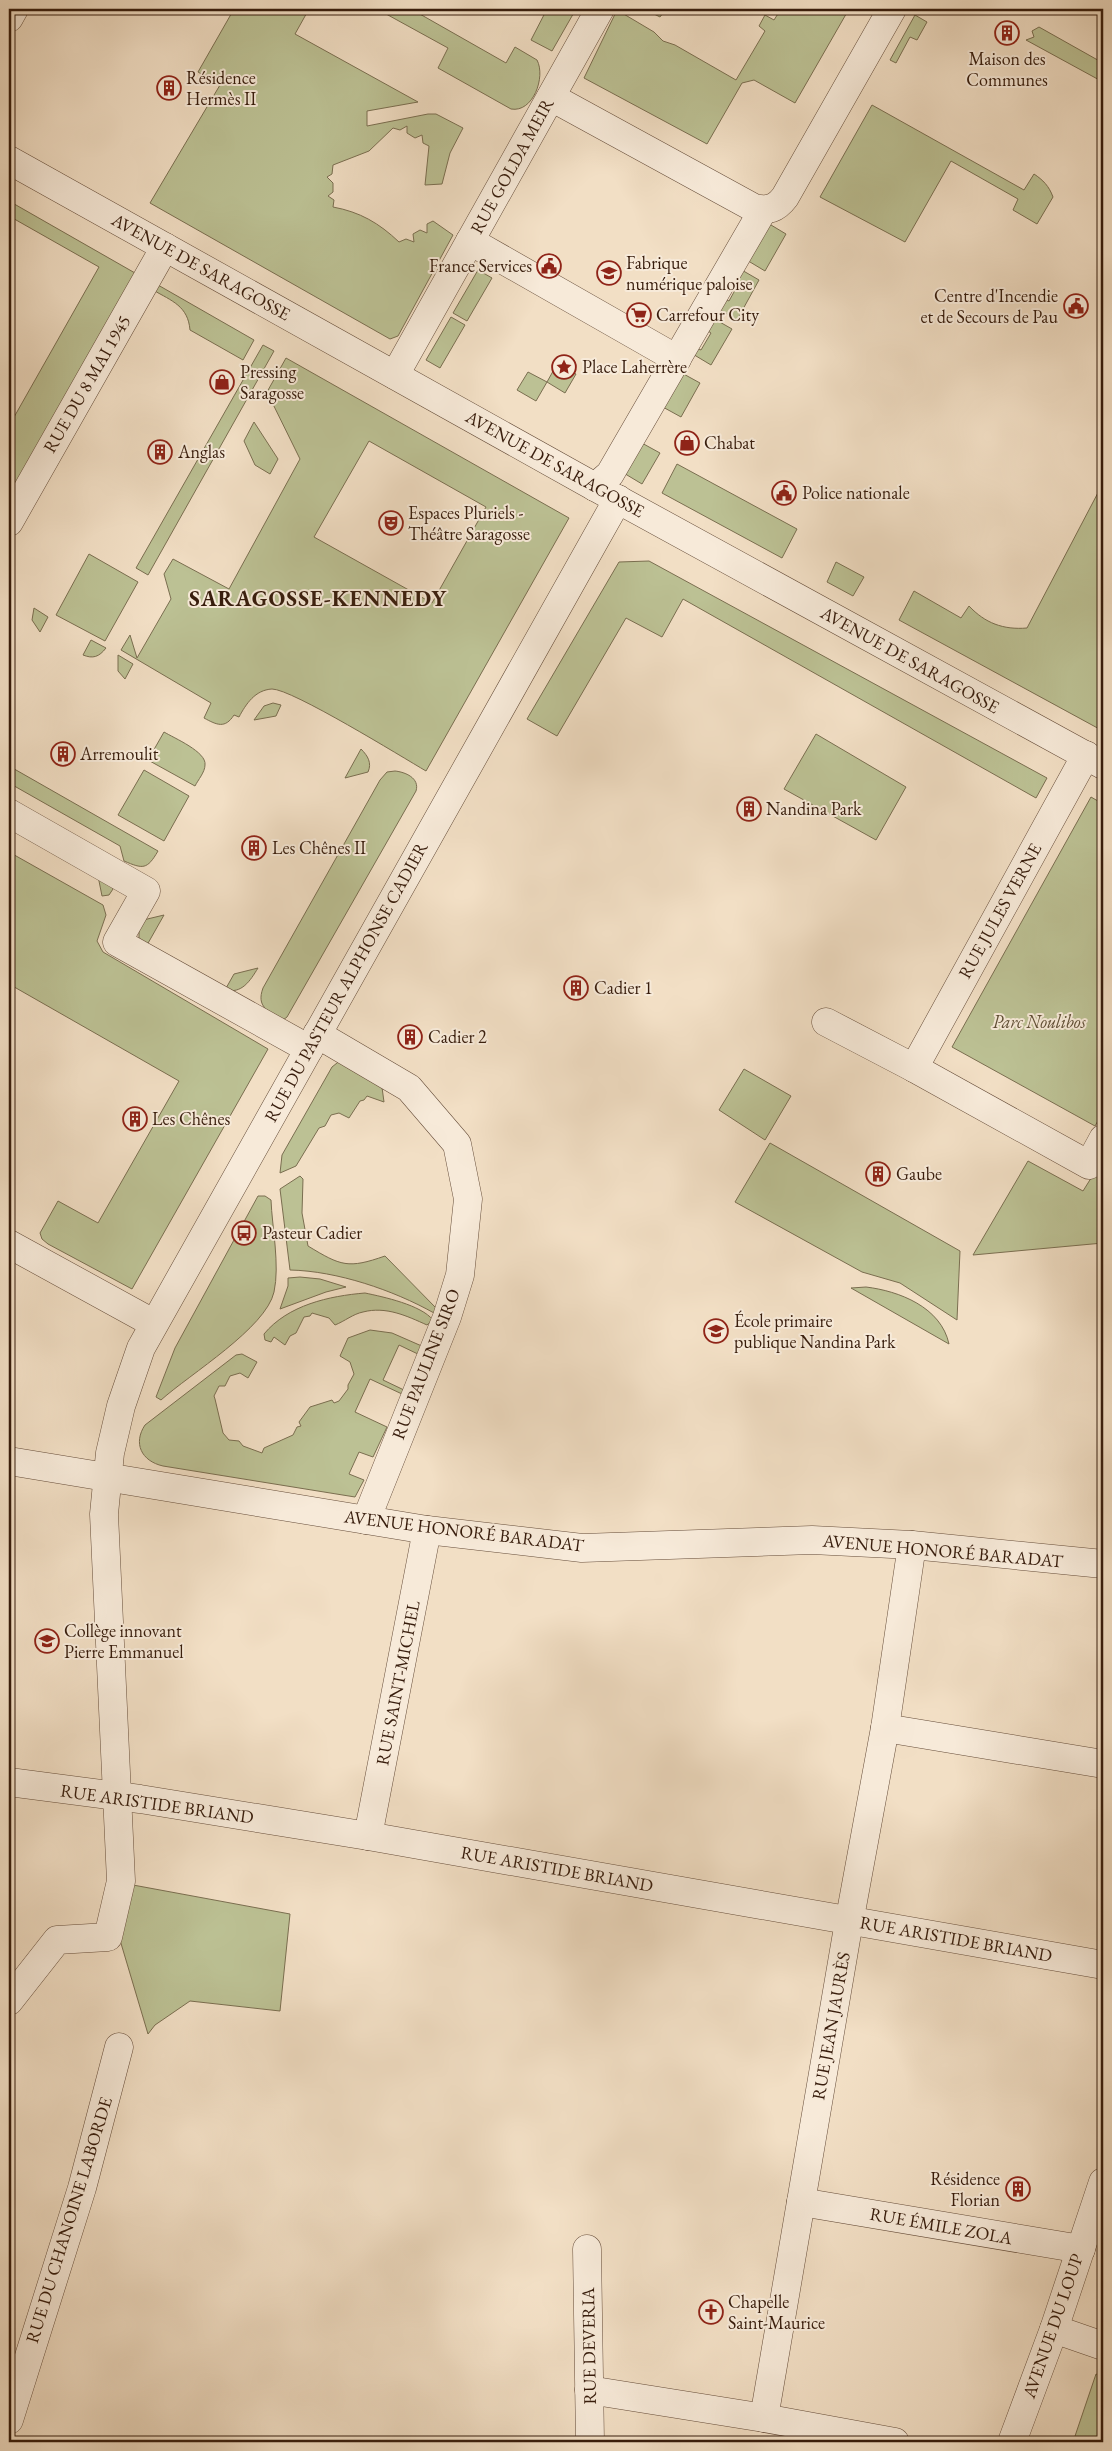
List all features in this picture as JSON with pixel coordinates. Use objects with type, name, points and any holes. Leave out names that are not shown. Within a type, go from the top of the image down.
[{"type":"street","points":[[9,18],[14,9]]},
{"type":"street","name":"RUE GOLDA MEIR","points":[[395,375],[600,9]]},
{"type":"street","points":[[551,97],[754,208],[764,210],[780,204],[785,197],[892,9]]},
{"type":"street","name":"AVENUE DE SARAGOSSE","points":[[9,160],[606,493],[1095,760]]},
{"type":"street","name":"RUE DU PASTEUR ALPHONSE CADIER","points":[[108,1478],[110,1453],[121,1406],[141,1348],[153,1323],[313,1041],[606,493],[610,474],[764,210]]},
{"type":"street","points":[[470,241],[677,359]]},
{"type":"street","name":"RUE DU 8 MAI 1945","points":[[9,522],[165,247]]},
{"type":"street","name":"RUE JULES VERNE","points":[[914,1068],[1095,760]]},
{"type":"street","name":"RUE PAULINE SIRO","points":[[9,813],[146,891],[117,942],[409,1088],[457,1144],[468,1199],[460,1275],[447,1317],[366,1520]]},
{"type":"street","points":[[826,1022],[914,1068],[1089,1165],[1103,1139]]},
{"type":"street","points":[[9,1244],[153,1323]]},
{"type":"street","name":"AVENUE HONORÉ BARADAT","points":[[9,1461],[427,1530],[582,1548],[812,1540],[912,1545],[1103,1564]]},
{"type":"street","points":[[9,2001],[57,1940],[108,1936],[121,1881],[104,1514],[108,1478]]},
{"type":"street","name":"RUE SAINT-MICHEL","points":[[368,1836],[427,1530]]},
{"type":"street","name":"RUE JEAN JAURÈS","points":[[764,2418],[849,1920],[885,1728],[912,1545]]},
{"type":"street","points":[[885,1728],[1103,1764]]},
{"type":"street","name":"RUE ARISTIDE BRIAND","points":[[9,1782],[118,1796],[368,1836],[1103,1965]]},
{"type":"street","name":"RUE DU CHANOINE LABORDE","points":[[9,2420],[82,2188],[119,2047]]},
{"type":"street","name":"AVENUE DU LOUP","points":[[1012,2442],[1054,2329],[1103,2182]]},
{"type":"street","name":"RUE ÉMILE ZOLA","points":[[801,2202],[1081,2249]]},
{"type":"street","name":"RUE DEVERIA","points":[[587,2249],[590,2442]]},
{"type":"street","points":[[1054,2329],[1103,2346]]},
{"type":"street","points":[[589,2390],[764,2418],[895,2442]]},
{"type":"green space","points":[[234,9],[309,9],[295,34],[418,102],[367,111],[367,126],[436,114],[463,128],[450,153],[442,184],[425,185],[429,146],[423,143],[422,135],[415,138],[407,133],[407,126],[400,130],[393,128],[369,151],[333,165],[332,174],[327,177],[333,183],[333,192],[328,196],[334,200],[333,207],[369,219],[399,242],[406,239],[414,242],[413,234],[420,230],[427,233],[427,224],[433,221],[453,235],[398,336],[390,339],[150,203],[220,85],[198,72]]},
{"type":"green space","points":[[377,9],[411,9],[506,63],[515,47],[537,60],[540,75],[536,92],[526,105],[519,109],[511,109],[438,68],[448,48]]},
{"type":"green space","points":[[547,9],[576,9],[552,51],[531,40]]},
{"type":"green space","points":[[644,9],[666,9],[660,17]]},
{"type":"green space","points":[[781,9],[849,9],[795,103],[754,80],[742,83],[707,144],[584,78],[617,10],[654,32],[663,41],[675,45],[736,80],[765,31],[759,26],[765,15],[774,20]]},
{"type":"green space","points":[[915,15],[927,22],[917,40],[910,37],[896,63],[890,60]]},
{"type":"green space","points":[[1039,27],[1103,63],[1103,82],[1026,40],[1034,37],[1032,31]]},
{"type":"green space","points":[[872,105],[1024,190],[1034,174],[1037,176],[1048,186],[1053,197],[1037,224],[1013,210],[1018,199],[951,161],[905,242],[820,197]]},
{"type":"green space","points":[[9,201],[135,273],[9,499],[9,426],[99,267],[9,216]]},
{"type":"green space","points":[[766,222],[786,234],[765,271],[745,259]]},
{"type":"green space","points":[[740,269],[759,280],[737,320],[717,308],[723,298],[729,301],[739,283],[733,279]]},
{"type":"green space","points":[[478,270],[492,278],[467,321],[453,313]]},
{"type":"green space","points":[[158,285],[254,340],[243,360],[190,330],[186,315],[178,305],[153,290]]},
{"type":"green space","points":[[451,317],[465,325],[440,368],[426,360]]},
{"type":"green space","points":[[711,317],[732,329],[711,365],[691,353],[694,347],[701,350],[711,333],[705,329]]},
{"type":"green space","points":[[263,345],[274,351],[148,575],[136,568]]},
{"type":"green space","points":[[286,358],[569,518],[426,771],[323,711],[283,692],[272,689],[256,695],[239,717],[234,715],[224,724],[213,722],[204,718],[211,703],[121,650],[130,635],[137,658],[171,599],[164,574],[173,559],[229,589],[300,459],[267,392]],"holes":[[[369,441],[486,507],[432,603],[314,537]]]},
{"type":"green space","points":[[557,364],[576,374],[565,393],[547,382]]},
{"type":"green space","points":[[528,372],[547,382],[536,401],[517,390]]},
{"type":"green space","points":[[680,372],[700,383],[681,417],[661,406]]},
{"type":"green space","points":[[254,422],[278,459],[270,474],[255,465],[244,441]]},
{"type":"green space","points":[[640,442],[660,453],[642,484],[622,472]]},
{"type":"green space","points":[[677,464],[797,529],[782,558],[662,493]]},
{"type":"green space","points":[[1101,487],[1103,489],[1103,731],[899,620],[914,591],[961,618],[969,606],[981,617],[995,624],[1010,628],[1027,628]]},
{"type":"green space","points":[[89,554],[138,582],[105,641],[56,615]]},
{"type":"green space","points":[[649,561],[1047,778],[1036,798],[683,599],[662,637],[626,618],[557,736],[527,719],[619,562]]},
{"type":"green space","points":[[836,562],[864,577],[853,596],[827,582]]},
{"type":"green space","points":[[34,608],[48,617],[40,632],[32,620]]},
{"type":"green space","points":[[91,640],[106,648],[96,656],[90,657],[83,655]]},
{"type":"green space","points":[[118,655],[133,664],[125,679],[118,671]]},
{"type":"green space","points":[[273,703],[281,705],[276,716],[254,720],[264,706]]},
{"type":"green space","points":[[164,732],[196,750],[204,760],[204,770],[195,786],[148,760]]},
{"type":"green space","points":[[816,734],[906,787],[876,840],[784,789]]},
{"type":"green space","points":[[361,749],[369,760],[368,772],[345,778]]},
{"type":"green space","points":[[9,766],[158,851],[151,862],[144,866],[124,861],[120,846],[9,783]]},
{"type":"green space","points":[[144,770],[189,796],[164,841],[118,815]]},
{"type":"green space","points":[[395,771],[411,776],[417,786],[416,791],[287,1017],[283,1020],[268,1011],[262,1004],[261,994],[263,988],[380,780],[387,772]]},
{"type":"green space","name":"Parc Noulibos","points":[[1091,797],[1103,804],[1103,1112],[1095,1126],[952,1047]]},
{"type":"green space","points":[[9,852],[103,905],[106,915],[97,941],[103,952],[268,1049],[132,1289],[48,1244],[42,1239],[40,1233],[58,1201],[98,1223],[179,1081],[9,984]]},
{"type":"green space","points":[[98,876],[109,882],[113,889],[109,895],[102,896]]},
{"type":"green space","points":[[164,915],[147,945],[139,938],[139,921]]},
{"type":"green space","points":[[258,968],[249,982],[241,988],[231,991],[225,990],[234,974]]},
{"type":"green space","points":[[342,1059],[381,1080],[384,1102],[367,1096],[364,1100],[360,1101],[349,1118],[339,1113],[331,1115],[325,1126],[319,1128],[296,1166],[280,1173],[282,1155],[332,1067]]},
{"type":"green space","points":[[744,1069],[791,1096],[765,1140],[719,1110]]},
{"type":"green space","points":[[770,1143],[960,1251],[957,1320],[900,1283],[862,1272],[735,1202]]},
{"type":"green space","points":[[1103,1159],[1103,1243],[973,1255],[1028,1161],[1083,1191]]},
{"type":"green space","points":[[300,1176],[303,1179],[302,1213],[308,1246],[329,1258],[345,1263],[362,1263],[385,1256],[436,1308],[434,1313],[401,1297],[364,1283],[327,1274],[290,1270],[280,1189]]},
{"type":"green space","points":[[258,1196],[265,1196],[271,1200],[276,1281],[268,1306],[257,1320],[225,1350],[161,1400],[156,1397],[175,1348]]},
{"type":"green space","points":[[288,1278],[320,1279],[346,1287],[326,1292],[280,1309],[288,1286]]},
{"type":"green space","points":[[866,1287],[892,1292],[917,1303],[937,1320],[949,1344],[851,1288]]},
{"type":"green space","points":[[365,1293],[392,1299],[411,1306],[433,1320],[427,1325],[396,1313],[372,1310],[356,1314],[335,1325],[329,1318],[312,1313],[310,1316],[304,1317],[296,1333],[290,1336],[285,1345],[274,1337],[271,1342],[265,1340],[264,1334],[274,1324],[297,1309],[324,1300]]},
{"type":"green space","points":[[370,1330],[392,1333],[424,1347],[420,1355],[399,1345],[383,1380],[404,1390],[402,1394],[370,1379],[355,1412],[387,1427],[373,1457],[359,1452],[349,1474],[364,1480],[355,1497],[163,1466],[155,1464],[144,1456],[141,1450],[140,1438],[145,1425],[236,1355],[242,1354],[257,1362],[248,1378],[240,1373],[230,1376],[225,1386],[219,1386],[214,1396],[223,1433],[229,1440],[239,1441],[243,1446],[262,1453],[264,1448],[293,1435],[297,1427],[301,1426],[299,1422],[310,1407],[332,1400],[334,1403],[339,1401],[348,1389],[354,1374],[350,1362],[340,1356],[348,1338]]},
{"type":"green space","points":[[133,1885],[290,1914],[280,2011],[190,2001],[155,2025],[148,2034],[120,1940]]},
{"type":"green space","points":[[1096,2374],[1103,2377],[1103,2442],[1073,2442]]},
{"type":"place","name":"Maison des Communes","points":[[1007,33]]},
{"type":"place","name":"Résidence Hermès II","points":[[169,88]]},
{"type":"place","name":"France Services","points":[[549,266]]},
{"type":"place","name":"Fabrique numérique paloise","points":[[609,273]]},
{"type":"place","name":"Centre d'Incendie et de Secours de Pau","points":[[1076,306]]},
{"type":"place","name":"Carrefour City","points":[[639,315]]},
{"type":"place","name":"Place Laherrère","points":[[564,367]]},
{"type":"place","name":"Pressing Saragosse","points":[[222,382]]},
{"type":"place","name":"Chabat","points":[[687,443]]},
{"type":"place","name":"Anglas","points":[[160,452]]},
{"type":"place","name":"Police nationale","points":[[784,493]]},
{"type":"place","name":"Espaces Pluriels - Théâtre Saragosse","points":[[391,523]]},
{"type":"place","name":"Arremoulit","points":[[63,754]]},
{"type":"place","name":"Nandina Park","points":[[749,809]]},
{"type":"place","name":"Les Chênes II","points":[[254,848]]},
{"type":"place","name":"Cadier 1","points":[[576,988]]},
{"type":"place","name":"Cadier 2","points":[[410,1037]]},
{"type":"place","name":"Les Chênes","points":[[135,1119]]},
{"type":"place","name":"Gaube","points":[[878,1174]]},
{"type":"place","name":"Pasteur Cadier","points":[[244,1233]]},
{"type":"place","name":"École primaire publique Nandina Park","points":[[716,1331]]},
{"type":"place","name":"Collège innovant Pierre Emmanuel","points":[[47,1641]]},
{"type":"place","name":"Résidence Florian","points":[[1018,2189]]},
{"type":"place","name":"Chapelle Saint-Maurice","points":[[711,2312]]},
{"type":"district","name":"SARAGOSSE-KENNEDY","points":[[318,598]]}]
